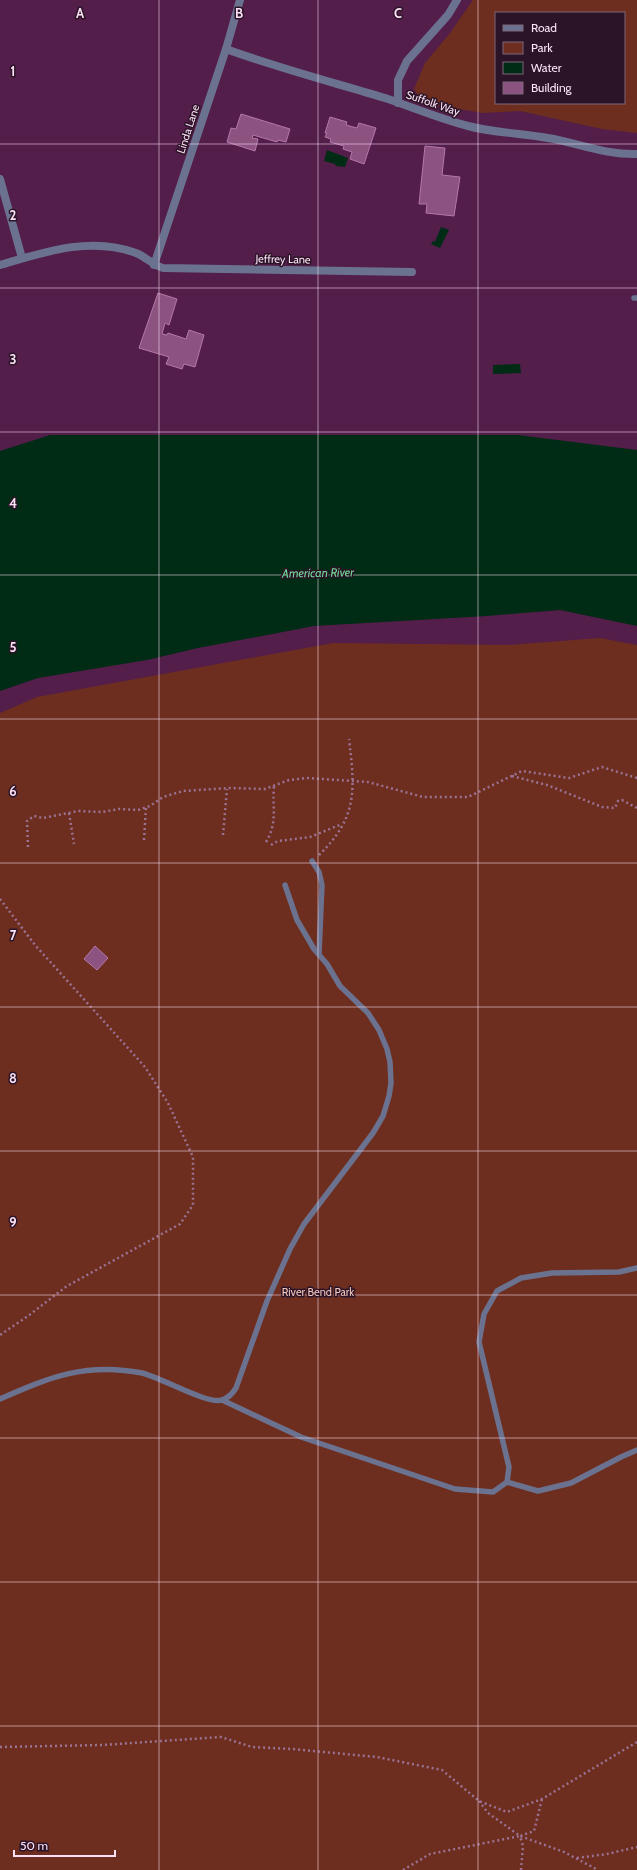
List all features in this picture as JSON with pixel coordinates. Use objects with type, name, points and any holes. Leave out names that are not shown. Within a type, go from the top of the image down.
[{"type":"street","name":"Linda Lane","points":[[154,265],[226,49],[240,0]]},
{"type":"street","points":[[398,103],[398,80],[407,61],[448,14],[457,0]]},
{"type":"street","name":"Suffolk Way","points":[[226,49],[467,126],[542,137],[585,148],[637,154]]},
{"type":"street","points":[[0,179],[22,258]]},
{"type":"street","points":[[0,265],[60,248],[106,246],[137,254],[154,265]]},
{"type":"street","name":"Jeffrey Lane","points":[[154,265],[163,268],[412,272]]},
{"type":"lane","points":[[312,861],[319,872],[322,885],[319,954]]},
{"type":"lane","points":[[0,1399],[47,1378],[90,1370],[116,1370],[142,1374],[159,1379],[210,1401],[222,1400],[232,1394],[236,1388],[267,1301],[290,1248],[304,1224],[373,1134],[383,1116],[391,1083],[390,1062],[380,1030],[368,1013],[340,986],[319,954],[297,920],[285,885]]},
{"type":"lane","points":[[222,1400],[301,1437],[455,1489],[493,1492],[507,1482],[509,1467],[479,1342],[484,1314],[497,1291],[521,1278],[552,1273],[619,1272],[637,1268]]},
{"type":"lane","points":[[507,1482],[538,1491],[571,1483],[637,1450]]},
{"type":"path","points":[[312,861],[328,846],[342,824],[352,802],[354,782],[349,739]]},
{"type":"path","points":[[28,847],[27,821],[34,816],[44,818],[57,814],[69,814],[78,811],[102,812],[119,809],[138,810],[172,794],[194,790],[265,789],[289,780],[324,778],[354,782],[368,782],[424,797],[468,796],[522,771],[569,778],[602,768],[637,778]]},
{"type":"path","points":[[512,776],[547,785],[602,807],[615,808],[618,801],[622,800],[637,808]]},
{"type":"path","points":[[266,842],[274,826],[272,802],[274,786]]},
{"type":"path","points":[[223,835],[227,789]]},
{"type":"path","points":[[144,840],[146,807]]},
{"type":"path","points":[[69,814],[74,844]]},
{"type":"path","points":[[271,845],[278,841],[310,837],[342,824]]},
{"type":"path","points":[[0,899],[35,945],[145,1067],[168,1103],[193,1157],[193,1205],[180,1224],[67,1286],[0,1335]]},
{"type":"path","points":[[0,1747],[102,1745],[221,1737],[252,1747],[292,1749],[376,1758],[442,1770],[479,1801],[488,1813],[520,1836],[550,1846],[598,1870]]},
{"type":"path","points":[[479,1801],[506,1812],[542,1799],[637,1742]]},
{"type":"path","points":[[403,1870],[430,1854],[520,1836],[534,1831],[542,1799]]},
{"type":"path","points":[[520,1836],[523,1846],[521,1870]]},
{"type":"path","points":[[576,1858],[607,1854],[637,1847]]},
{"type":"green space","points":[[473,0],[637,0],[637,133],[602,129],[520,111],[483,113],[423,103],[414,89],[425,63],[450,33]]},
{"type":"green space","name":"River Bend Park","points":[[600,638],[637,645],[637,1870],[0,1870],[0,713],[37,697],[333,643],[509,645]]},
{"type":"water","points":[[327,150],[348,158],[345,167],[336,166],[335,164],[324,161]]},
{"type":"water","points":[[441,227],[449,230],[440,248],[431,244],[433,241],[435,242]]},
{"type":"water","points":[[520,364],[521,373],[493,374],[493,365]]},
{"type":"water","name":"American River","points":[[50,435],[518,435],[637,450],[637,626],[560,610],[487,616],[314,626],[198,648],[147,660],[38,678],[0,691],[0,451]]},
{"type":"building","points":[[241,114],[290,129],[286,142],[278,140],[277,142],[253,135],[252,138],[258,139],[255,151],[227,142],[231,128],[236,129]]},
{"type":"building","points":[[330,117],[347,122],[346,125],[357,128],[359,123],[376,128],[364,164],[350,159],[352,152],[343,149],[344,146],[330,142],[331,139],[325,137]]},
{"type":"building","points":[[425,146],[445,148],[442,175],[460,177],[454,216],[426,213],[427,204],[419,204]]},
{"type":"building","points":[[158,293],[177,299],[169,325],[165,323],[162,334],[167,335],[168,333],[186,339],[189,330],[204,335],[195,367],[184,364],[182,369],[166,364],[169,357],[139,348]]},
{"type":"building","points":[[95,946],[108,958],[97,970],[84,959]]}]
